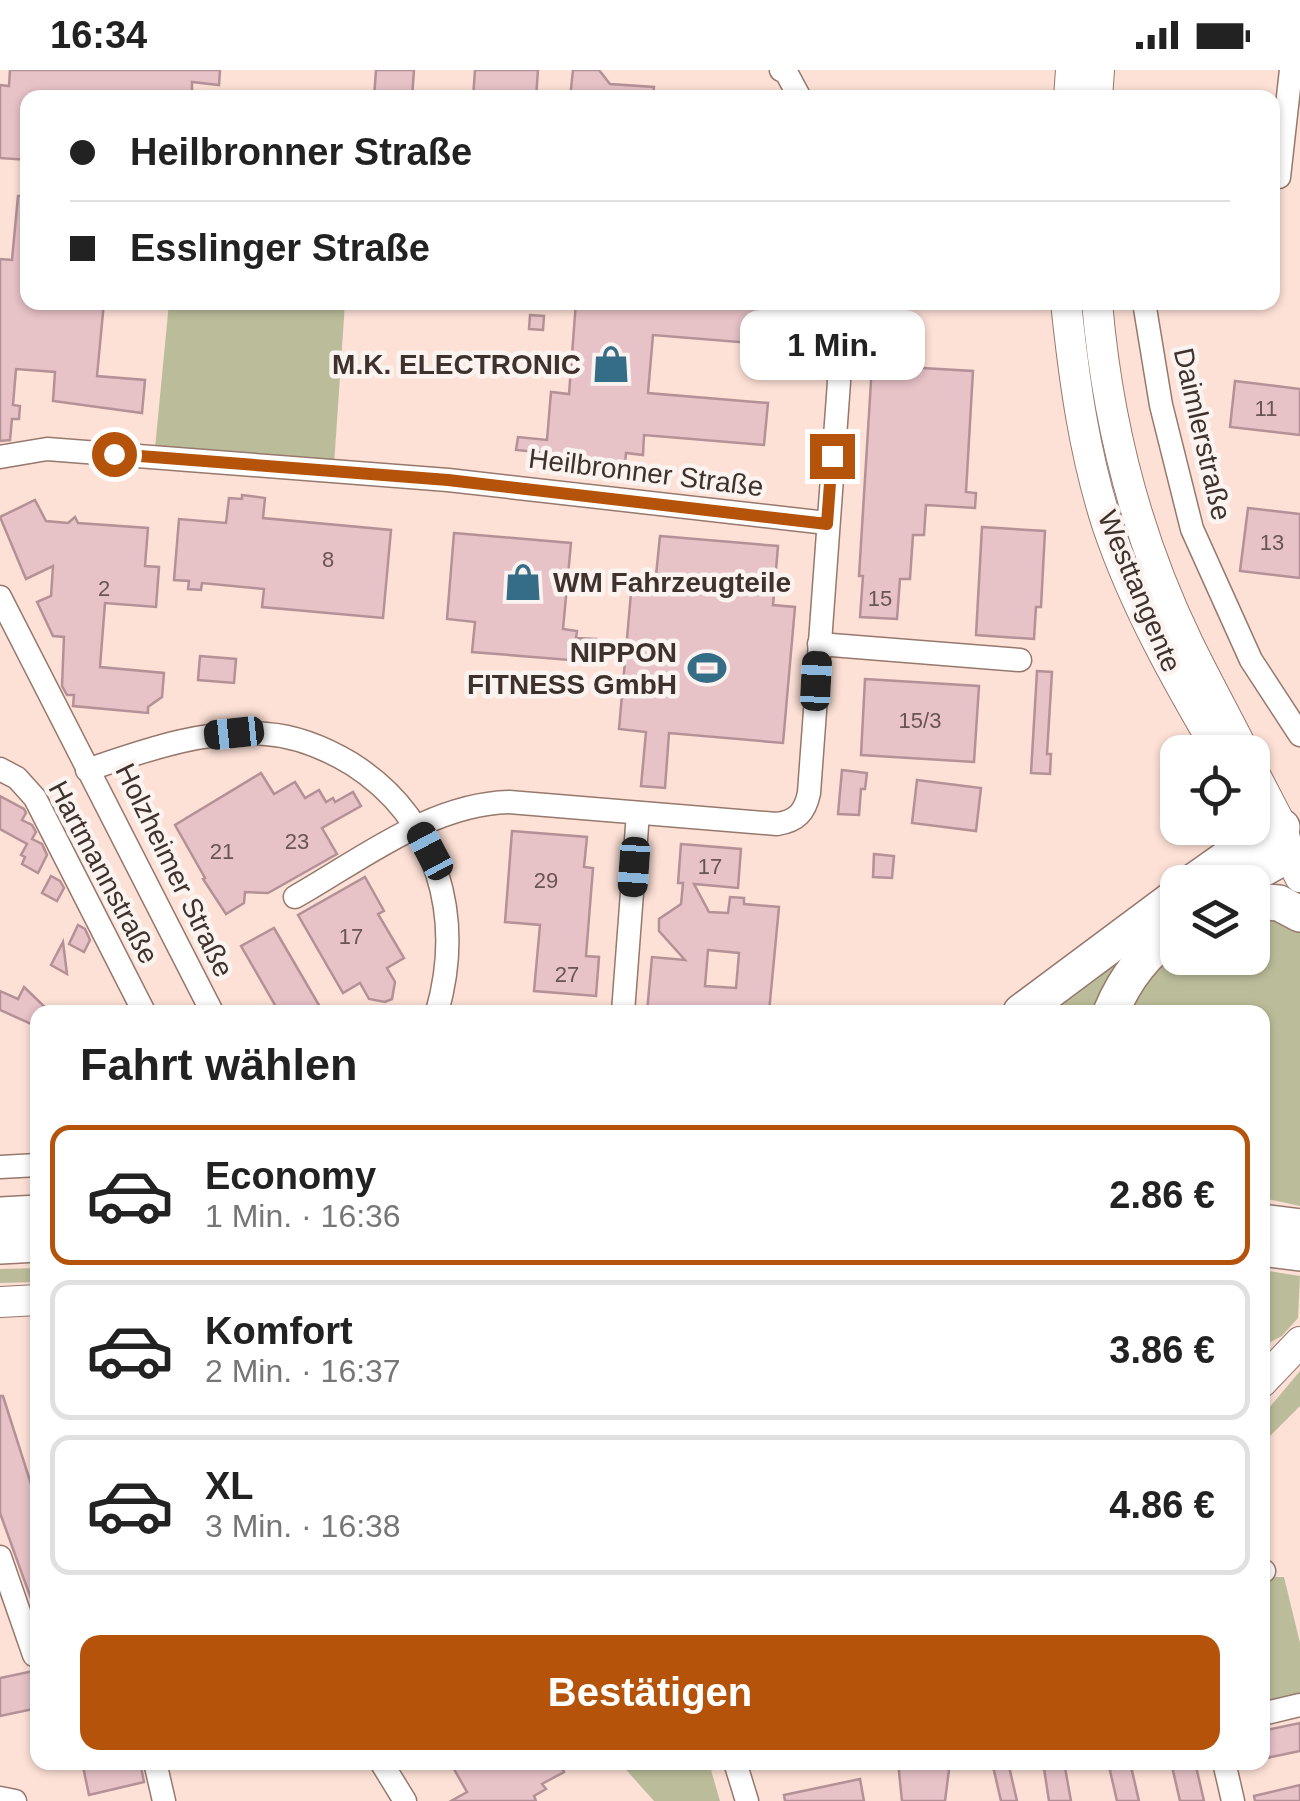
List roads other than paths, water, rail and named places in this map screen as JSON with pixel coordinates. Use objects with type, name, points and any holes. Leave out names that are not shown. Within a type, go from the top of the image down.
[{"type":"highway","points":[[1236,865],[1284,838]]},
{"type":"highway","points":[[1270,903],[1300,914]]},
{"type":"highway","points":[[1030,1005],[1160,908]]},
{"type":"highway","points":[[1115,1005],[1132,971],[1160,943]]},
{"type":"highway","points":[[0,1215],[30,1213]]},
{"type":"highway","points":[[1270,1223],[1300,1227]]},
{"type":"highway","points":[[0,1246],[30,1244]]},
{"type":"highway","points":[[1270,1249],[1300,1253]]},
{"type":"main road","name":"Westtangente","points":[[1067,310],[1083,426],[1108,526],[1160,646],[1210,735]]},
{"type":"main road","name":"Westtangente","points":[[1098,310],[1109,406],[1133,501],[1186,640],[1235,735]]},
{"type":"main road","points":[[1270,808],[1284,838]]},
{"type":"main road","points":[[0,1302],[30,1300]]},
{"type":"main road","points":[[1270,1374],[1300,1342]]},
{"type":"street","points":[[781,70],[796,90]]},
{"type":"street","points":[[1284,178],[1291,70]]},
{"type":"street","points":[[295,897],[417,827],[474,804],[509,802],[777,824],[790,822],[802,813],[809,793],[839,382],[831,310]]},
{"type":"street","name":"Daimlerstraße","points":[[1145,310],[1161,405],[1192,529],[1251,660],[1300,734]]},
{"type":"street","name":"Heilbronner Straße","points":[[0,457],[47,449],[448,480],[827,524]]},
{"type":"street","points":[[0,596],[87,770]]},
{"type":"street","points":[[819,644],[1020,660]]},
{"type":"street","name":"Holzheimer Straße","points":[[208,1005],[87,770],[181,740],[234,733],[270,734],[317,746],[365,773],[392,796],[417,827],[439,876],[446,907],[447,963],[438,1005]]},
{"type":"street","name":"Hartmannstraße","points":[[0,769],[17,778],[36,798],[140,1005]]},
{"type":"street","points":[[624,1005],[638,813]]},
{"type":"street","points":[[0,1167],[30,1165]]},
{"type":"street","points":[[0,1557],[30,1643]]},
{"type":"street","points":[[1270,1712],[1300,1704]]},
{"type":"street","points":[[157,1770],[164,1801]]},
{"type":"street","points":[[386,1770],[406,1801]]},
{"type":"street","points":[[737,1770],[746,1801]]},
{"type":"street","points":[[1226,1770],[1233,1801]]},
{"type":"street","points":[[0,1798],[15,1801]]},
{"type":"place","name":"M.K. ELECTRONIC","points":[[611,364]]},
{"type":"place","name":"WM Fahrzeugteile","points":[[523,582]]},
{"type":"place","name":"NIPPON FITNESS GmbH","points":[[707,668]]}]
